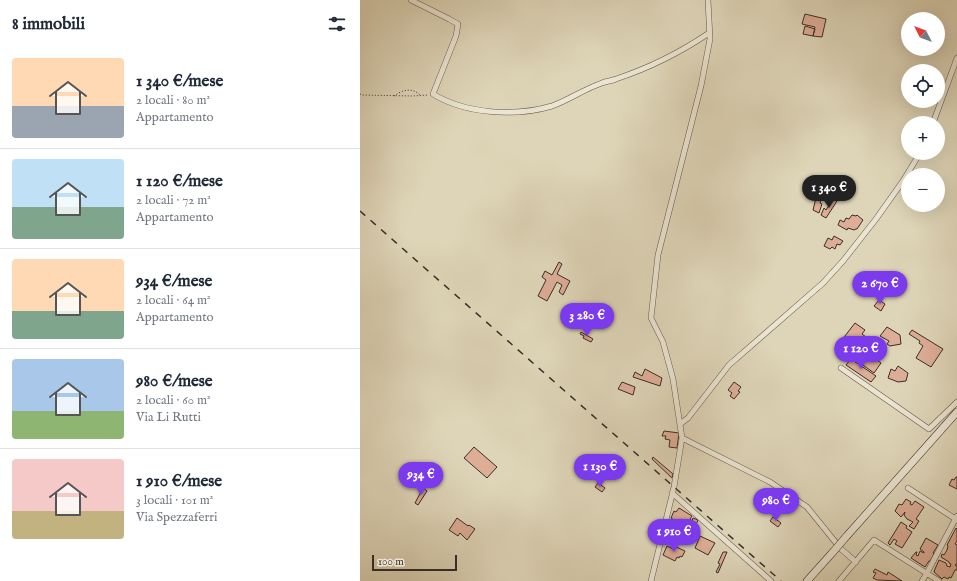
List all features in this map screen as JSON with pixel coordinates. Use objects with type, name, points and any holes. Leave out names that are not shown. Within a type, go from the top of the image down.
[{"type":"main road","points":[[807,581],[957,412]]},
{"type":"street","points":[[411,0],[449,18],[458,24],[456,36],[433,94],[447,102],[463,107],[506,112],[551,106],[593,86],[633,73],[658,62],[694,43],[709,33]]},
{"type":"street","points":[[651,581],[674,487],[682,438],[672,379],[663,342],[651,318],[658,255],[701,86],[710,39],[708,0]]},
{"type":"street","points":[[936,116],[957,58]]},
{"type":"street","points":[[680,424],[688,418],[729,365],[823,283],[843,261],[876,219],[907,176],[916,160]]},
{"type":"street","points":[[841,368],[928,429],[957,402]]},
{"type":"street","points":[[682,438],[770,482],[807,507],[841,548],[856,562]]},
{"type":"street","points":[[908,488],[956,518],[922,581]]},
{"type":"street","points":[[672,493],[771,581]]},
{"type":"street","points":[[839,581],[874,540],[939,581]]},
{"type":"path","points":[[393,96],[404,90],[411,90],[417,92],[420,96]]},
{"type":"path","points":[[360,95],[420,96],[433,94]]},
{"type":"building","points":[[805,14],[826,19],[822,37],[813,36],[815,27],[802,24]]},
{"type":"building","points":[[805,26],[815,29],[813,36],[803,34]]},
{"type":"building","points":[[819,186],[840,196],[839,199],[823,191],[820,203],[822,204],[819,213],[813,210]]},
{"type":"building","points":[[833,199],[837,201],[826,218],[821,215],[824,208],[826,210]]},
{"type":"building","points":[[852,215],[857,215],[863,220],[857,229],[854,230],[848,228],[847,230],[838,225],[840,220],[844,222],[846,218],[849,219]]},
{"type":"building","points":[[834,236],[843,241],[840,245],[837,244],[835,249],[832,247],[830,249],[824,246],[828,238],[832,240]]},
{"type":"building","points":[[559,262],[562,264],[557,274],[570,281],[563,295],[559,292],[562,285],[557,282],[547,301],[538,296],[546,280],[542,277],[545,271],[552,275]]},
{"type":"building","points":[[879,300],[885,304],[881,311],[874,306]]},
{"type":"building","points":[[855,323],[865,330],[862,334],[866,337],[862,343],[859,340],[852,349],[848,346],[851,341],[848,339],[844,344],[841,341]]},
{"type":"building","points":[[887,327],[900,335],[901,344],[890,346],[887,344],[889,341],[880,336]]},
{"type":"building","points":[[912,330],[943,349],[931,367],[916,358],[923,346],[919,343],[920,341],[909,334]]},
{"type":"building","points":[[581,332],[593,339],[591,342],[583,338],[584,336],[580,334]]},
{"type":"building","points":[[860,348],[881,363],[874,373],[853,358]]},
{"type":"building","points":[[851,359],[876,376],[871,382],[846,365]]},
{"type":"building","points":[[898,366],[908,373],[906,381],[898,382],[888,378],[891,369],[895,371]]},
{"type":"building","points":[[645,369],[662,378],[660,386],[633,377],[635,372],[642,376]]},
{"type":"building","points":[[622,382],[635,387],[633,395],[618,389]]},
{"type":"building","points":[[734,382],[741,387],[738,391],[740,392],[734,399],[730,396],[732,393],[728,390]]},
{"type":"building","points":[[664,431],[679,433],[677,448],[669,447],[670,440],[665,439],[666,436],[662,436]]},
{"type":"building","points":[[474,447],[497,467],[487,478],[464,458]]},
{"type":"building","points":[[653,457],[673,474],[672,478],[652,459]]},
{"type":"building","points":[[956,477],[957,489],[949,485],[952,479],[954,480]]},
{"type":"building","points":[[598,483],[605,488],[602,492],[595,487]]},
{"type":"building","points":[[423,488],[427,491],[418,505],[415,503]]},
{"type":"building","points":[[906,499],[911,502],[910,504],[912,505],[915,501],[924,507],[916,519],[919,521],[914,529],[909,526],[913,522],[907,519],[904,515],[905,512],[901,517],[895,511],[899,504],[902,505]]},
{"type":"building","points":[[679,508],[692,516],[690,519],[692,521],[693,518],[698,520],[694,529],[689,527],[691,523],[686,520],[685,522],[681,519],[679,523],[671,518],[674,511],[676,512]]},
{"type":"building","points":[[773,517],[781,523],[778,527],[770,521]]},
{"type":"building","points":[[457,518],[475,529],[467,540],[460,533],[458,536],[449,530]]},
{"type":"building","points":[[901,522],[912,532],[902,548],[895,544],[897,541],[894,539],[890,545],[888,543]]},
{"type":"building","points":[[956,528],[957,541],[955,544],[957,545],[957,564],[955,565],[957,566],[957,570],[955,570],[951,578],[949,577],[948,579],[944,577],[942,579],[934,572],[939,560],[946,563],[947,566],[950,567],[951,564],[941,557],[947,550],[947,545]]},
{"type":"building","points":[[700,536],[715,543],[708,555],[695,548]]},
{"type":"building","points":[[926,538],[938,545],[930,561],[925,567],[911,558],[916,552],[916,555],[918,556],[920,551],[924,553],[920,549]]},
{"type":"building","points":[[667,546],[673,549],[674,546],[685,551],[682,557],[677,557],[675,561],[663,555]]},
{"type":"building","points":[[723,552],[727,552],[718,573],[716,572],[720,564],[718,563]]},
{"type":"building","points":[[875,569],[887,575],[888,572],[902,581],[877,580],[873,578],[876,573],[873,572]]},
{"type":"railway","points":[[360,211],[781,581]]}]
